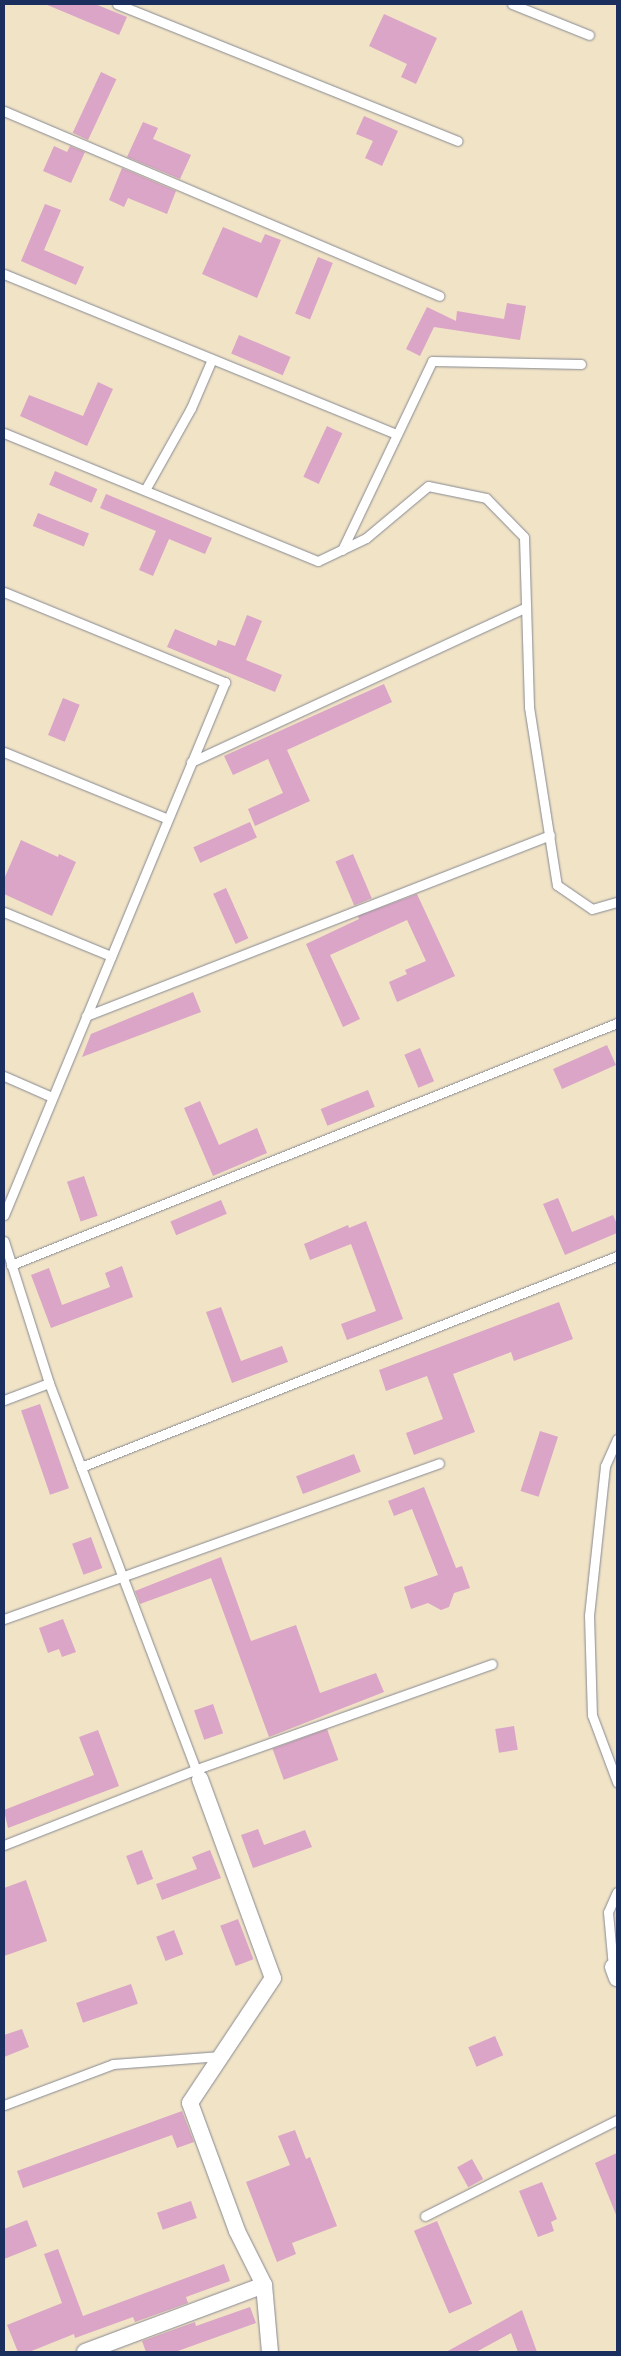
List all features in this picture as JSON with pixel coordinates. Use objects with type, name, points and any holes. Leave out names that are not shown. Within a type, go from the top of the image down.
[{"type":"street","points":[[198,1774],[273,1978],[190,2103],[237,2231],[264,2285],[270,2352]]},
{"type":"street","points":[[85,2352],[264,2285]]},
{"type":"lane","points":[[117,4],[458,141]]},
{"type":"lane","points":[[512,4],[589,35]]},
{"type":"lane","points":[[4,111],[438,296]]},
{"type":"lane","points":[[4,274],[397,434]]},
{"type":"lane","points":[[145,490],[191,408],[212,359]]},
{"type":"lane","points":[[342,550],[432,361],[581,364]]},
{"type":"lane","points":[[4,433],[318,561],[366,538],[428,486],[486,498],[524,537],[529,707],[557,884],[592,910],[617,902]]},
{"type":"lane","points":[[4,592],[225,682],[4,1214]]},
{"type":"lane","points":[[191,762],[526,608]]},
{"type":"lane","points":[[4,752],[168,819]]},
{"type":"lane","points":[[86,1016],[550,835]]},
{"type":"lane","points":[[4,912],[111,956]]},
{"type":"lane","points":[[11,1265],[617,1023]]},
{"type":"lane","points":[[4,1076],[52,1097]]},
{"type":"lane","points":[[4,1241],[49,1383],[198,1774]]},
{"type":"lane","points":[[81,1467],[617,1256]]},
{"type":"lane","points":[[4,1400],[49,1383]]},
{"type":"lane","points":[[617,1439],[605,1466],[589,1615],[592,1715],[617,1782]]},
{"type":"lane","points":[[4,1619],[439,1463]]},
{"type":"lane","points":[[4,1845],[492,1664]]},
{"type":"lane","points":[[615,1972],[608,1912],[617,1892]]},
{"type":"lane","points":[[4,2105],[113,2064],[221,2056]]},
{"type":"lane","points":[[425,2216],[617,2120]]},
{"type":"building","points":[[45,4],[95,4],[127,17],[119,35]]},
{"type":"building","points":[[384,14],[437,38],[416,84],[401,77],[407,64],[369,46]]},
{"type":"building","points":[[101,72],[116,79],[88,140],[73,133]]},
{"type":"building","points":[[364,116],[398,131],[382,166],[365,158],[373,141],[356,134]]},
{"type":"building","points":[[143,122],[158,128],[153,139],[191,155],[180,179],[127,157]]},
{"type":"building","points":[[54,146],[67,152],[70,146],[85,152],[71,183],[43,171]]},
{"type":"building","points":[[122,168],[176,191],[167,214],[128,198],[124,207],[109,200]]},
{"type":"building","points":[[45,204],[61,210],[44,250],[84,267],[76,285],[21,261]]},
{"type":"building","points":[[223,227],[261,243],[265,234],[281,240],[257,298],[202,274]]},
{"type":"building","points":[[318,257],[333,263],[310,320],[295,314]]},
{"type":"building","points":[[507,303],[526,306],[520,340],[434,327],[420,356],[406,349],[427,307],[456,321],[457,311],[504,319]]},
{"type":"building","points":[[239,335],[291,357],[283,375],[231,353]]},
{"type":"building","points":[[98,382],[113,389],[87,446],[20,416],[29,395],[83,416]]},
{"type":"building","points":[[327,426],[342,433],[319,484],[303,477]]},
{"type":"building","points":[[55,471],[97,489],[91,503],[49,485]]},
{"type":"building","points":[[106,494],[212,538],[205,554],[169,539],[153,576],[139,570],[156,531],[100,508]]},
{"type":"building","points":[[38,513],[89,534],[84,547],[33,526]]},
{"type":"building","points":[[247,615],[262,621],[246,660],[282,675],[275,692],[167,647],[175,629],[216,646],[218,640],[235,646]]},
{"type":"building","points":[[384,684],[392,702],[287,750],[310,801],[255,826],[248,809],[283,793],[268,759],[233,775],[224,756]]},
{"type":"building","points":[[63,698],[80,705],[65,742],[48,735]]},
{"type":"building","points":[[250,822],[257,838],[200,863],[193,847]]},
{"type":"building","points":[[21,840],[58,857],[59,854],[76,862],[52,916],[4,894],[4,879]]},
{"type":"building","points":[[353,854],[372,898],[354,906],[336,861]]},
{"type":"building","points":[[226,888],[248,938],[236,944],[213,894]]},
{"type":"building","points":[[417,894],[455,976],[397,1002],[389,982],[407,974],[405,970],[426,961],[407,920],[330,955],[360,1019],[343,1027],[306,944],[359,919],[358,916]]},
{"type":"building","points":[[193,992],[201,1012],[82,1057],[91,1034]]},
{"type":"building","points":[[607,1045],[616,1065],[562,1089],[553,1069]]},
{"type":"building","points":[[420,1048],[434,1081],[418,1088],[404,1055]]},
{"type":"building","points":[[368,1090],[375,1107],[327,1126],[321,1109]]},
{"type":"building","points":[[200,1101],[219,1145],[257,1128],[267,1153],[213,1176],[184,1108]]},
{"type":"building","points":[[84,1176],[98,1216],[81,1222],[67,1182]]},
{"type":"building","points":[[558,1198],[572,1232],[613,1215],[617,1224],[617,1233],[565,1255],[543,1204]]},
{"type":"building","points":[[221,1200],[227,1214],[176,1235],[170,1221]]},
{"type":"building","points":[[366,1221],[403,1319],[347,1340],[341,1324],[376,1311],[351,1244],[310,1260],[304,1244],[348,1225],[349,1228]]},
{"type":"building","points":[[122,1266],[133,1297],[51,1328],[31,1275],[49,1268],[62,1305],[110,1287],[105,1273]]},
{"type":"building","points":[[559,1302],[573,1339],[514,1361],[511,1352],[453,1374],[475,1432],[414,1455],[406,1433],[443,1419],[427,1376],[386,1391],[379,1370]]},
{"type":"building","points":[[221,1307],[241,1361],[282,1346],[288,1362],[232,1383],[206,1312]]},
{"type":"building","points":[[40,1404],[69,1488],[50,1495],[21,1411]]},
{"type":"building","points":[[540,1431],[558,1437],[539,1497],[521,1491]]},
{"type":"building","points":[[354,1454],[361,1472],[303,1494],[296,1476]]},
{"type":"building","points":[[424,1487],[456,1568],[462,1566],[470,1588],[454,1593],[449,1607],[441,1610],[428,1603],[411,1609],[404,1587],[438,1575],[412,1509],[394,1516],[388,1501]]},
{"type":"building","points":[[91,1537],[102,1568],[83,1575],[72,1544]]},
{"type":"building","points":[[221,1557],[251,1641],[296,1625],[320,1693],[376,1673],[384,1692],[269,1737],[211,1578],[140,1604],[135,1591]]},
{"type":"building","points":[[63,1619],[76,1652],[62,1657],[59,1649],[48,1653],[39,1628]]},
{"type":"building","points":[[213,1704],[223,1733],[204,1740],[194,1711]]},
{"type":"building","points":[[514,1726],[518,1750],[499,1753],[495,1729]]},
{"type":"building","points":[[327,1729],[338,1760],[284,1780],[272,1749]]},
{"type":"building","points":[[98,1730],[119,1786],[8,1828],[4,1810],[94,1775],[79,1737]]},
{"type":"building","points":[[258,1829],[264,1845],[305,1830],[312,1847],[253,1868],[241,1835]]},
{"type":"building","points":[[142,1850],[153,1879],[137,1885],[126,1856]]},
{"type":"building","points":[[210,1850],[221,1878],[162,1900],[156,1884],[197,1869],[192,1857]]},
{"type":"building","points":[[26,1880],[47,1941],[4,1956],[4,1888]]},
{"type":"building","points":[[238,1919],[253,1959],[236,1966],[220,1926]]},
{"type":"building","points":[[174,1930],[183,1954],[166,1961],[156,1937]]},
{"type":"building","points":[[131,1984],[138,2004],[83,2023],[76,2003]]},
{"type":"building","points":[[22,2029],[29,2047],[4,2057],[4,2035]]},
{"type":"building","points":[[495,2036],[503,2055],[477,2067],[468,2047]]},
{"type":"building","points":[[182,2111],[194,2142],[177,2148],[172,2135],[23,2188],[17,2171]]},
{"type":"building","points":[[295,2130],[306,2159],[310,2157],[337,2226],[292,2243],[296,2254],[277,2262],[246,2182],[290,2165],[278,2136]]},
{"type":"building","points":[[617,2153],[617,2217],[595,2163]]},
{"type":"building","points":[[472,2159],[483,2179],[468,2187],[457,2167]]},
{"type":"building","points":[[542,2182],[557,2219],[551,2222],[554,2231],[538,2237],[519,2191]]},
{"type":"building","points":[[191,2201],[197,2218],[163,2230],[157,2213]]},
{"type":"building","points":[[27,2220],[37,2246],[4,2259],[4,2229]]},
{"type":"building","points":[[437,2221],[472,2304],[449,2314],[414,2231]]},
{"type":"building","points":[[58,2249],[83,2316],[224,2264],[230,2281],[186,2297],[188,2303],[135,2322],[133,2317],[75,2338],[74,2334],[29,2352],[18,2352],[7,2325],[62,2303],[44,2254]]},
{"type":"building","points":[[250,2307],[256,2323],[175,2352],[146,2352],[142,2341],[195,2322],[196,2326]]},
{"type":"building","points":[[522,2310],[537,2352],[518,2352],[511,2333],[476,2352],[446,2352]]}]
